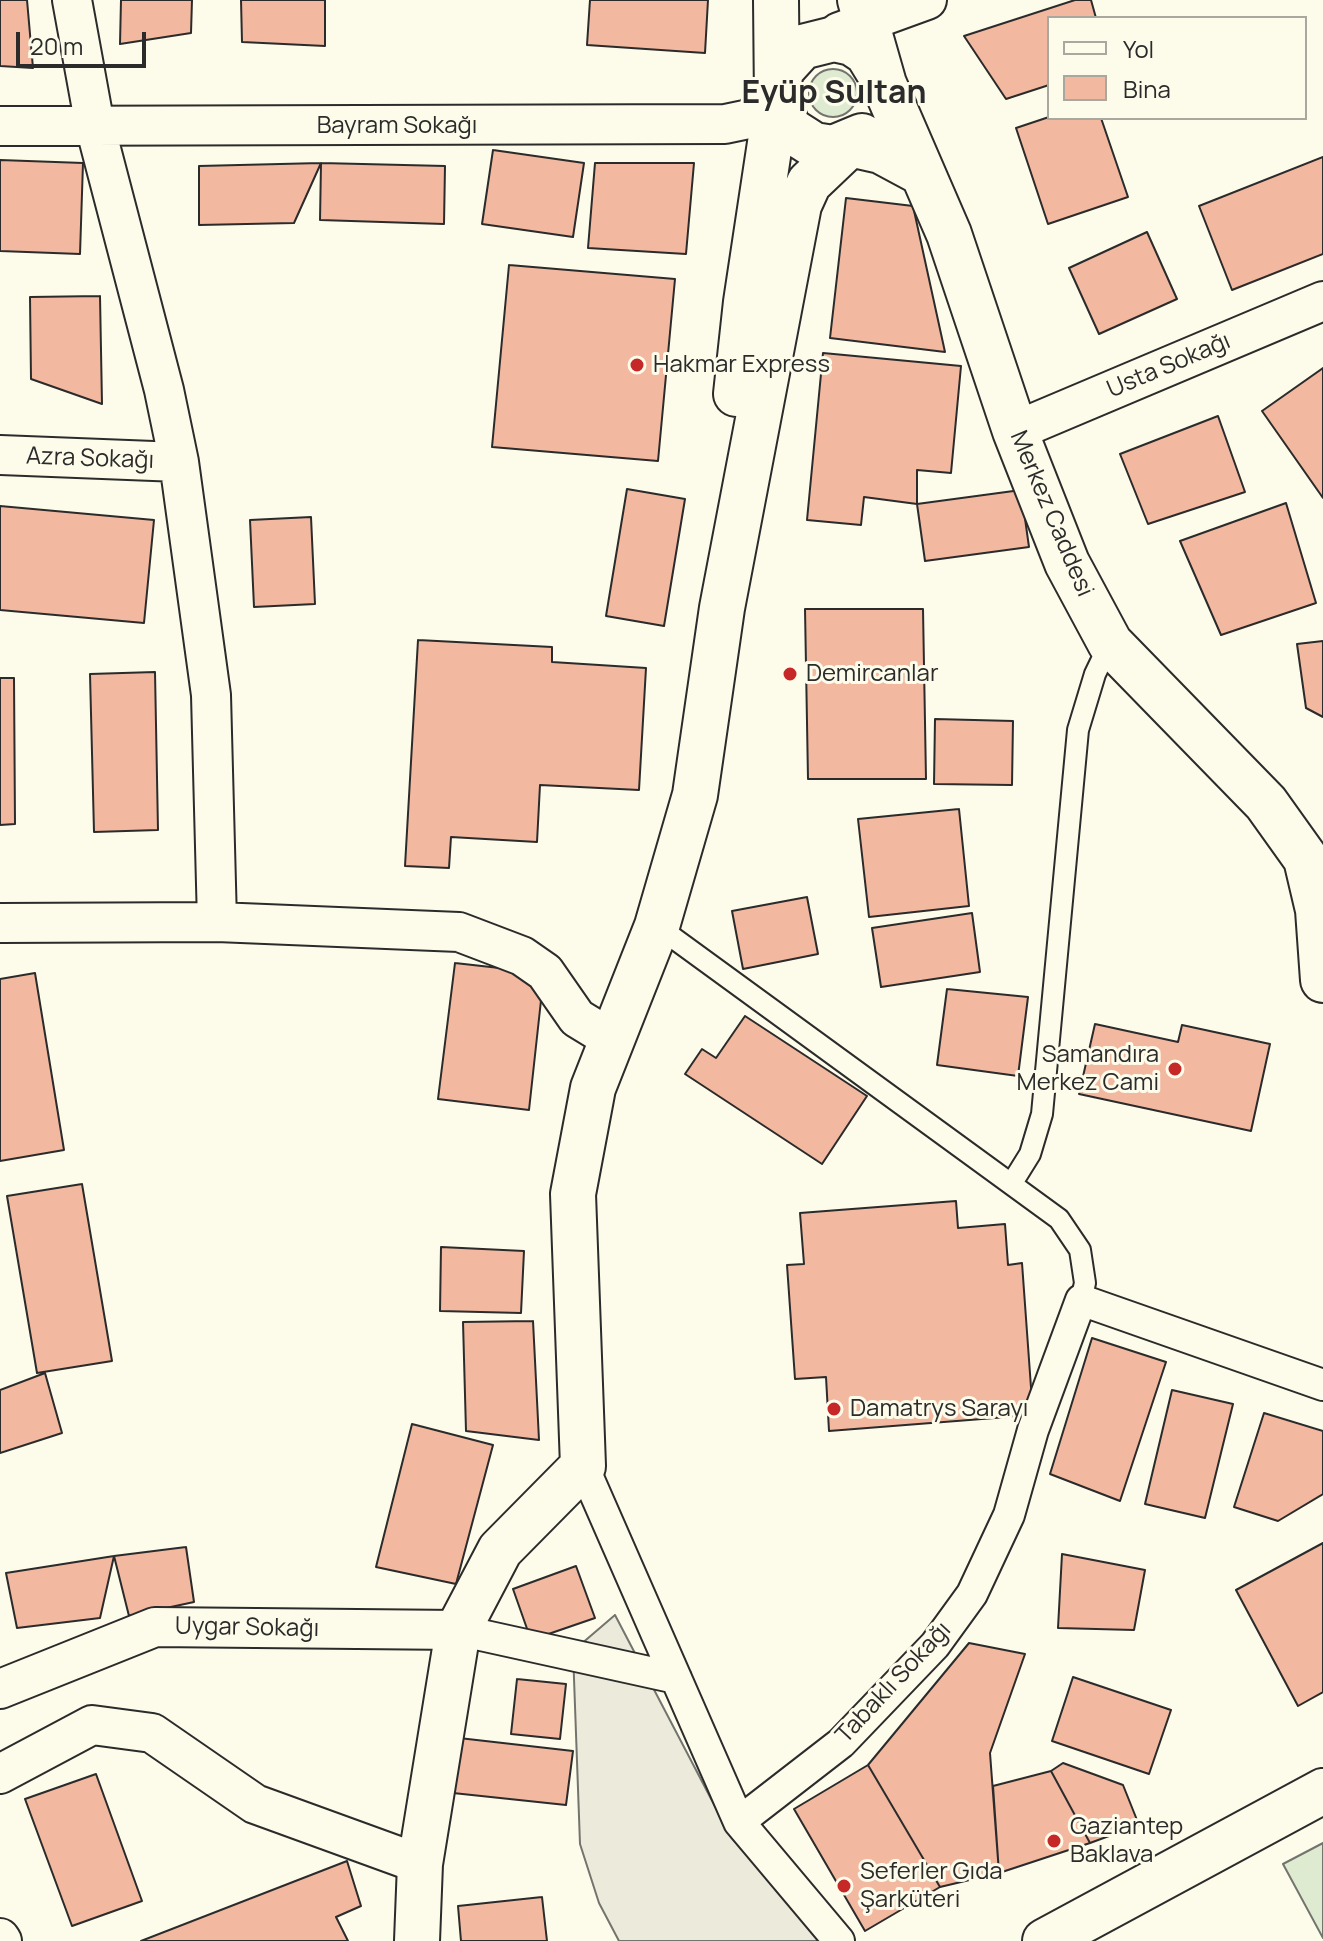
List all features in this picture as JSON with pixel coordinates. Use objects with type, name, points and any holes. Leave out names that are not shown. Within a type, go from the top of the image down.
[{"type":"main road","points":[[776,0],[777,85],[781,115],[800,139],[833,148],[850,144],[881,151],[922,173]]},
{"type":"main road","points":[[417,1941],[420,1864],[458,1630],[500,1550],[583,1466],[573,1194],[593,1088],[657,926],[695,795],[722,608],[799,205],[809,183],[850,144],[866,134],[884,104],[884,84],[863,11]]},
{"type":"main road","points":[[722,608],[735,406],[777,85],[789,57],[816,41],[834,39],[852,43],[867,53],[878,67],[884,84]]},
{"type":"main road","name":"Merkez Caddesi","points":[[884,84],[949,234],[1015,431],[1067,563],[1110,643],[1314,850],[1323,980]]},
{"type":"main road","points":[[1045,1941],[1323,1791]]},
{"type":"street","points":[[72,0],[95,126],[164,390],[179,462],[211,695],[217,922]]},
{"type":"street","points":[[816,41],[863,11],[924,1]]},
{"type":"street","points":[[884,84],[885,54],[891,36],[898,22],[924,1]]},
{"type":"street","name":"Bayram Sokağı","points":[[0,126],[725,124],[756,113],[777,85]]},
{"type":"street","name":"Usta Sokağı","points":[[1015,431],[1323,301]]},
{"type":"street","name":"Azra Sokağı","points":[[0,455],[179,462]]},
{"type":"street","points":[[0,923],[217,922],[459,932],[522,956],[545,972],[577,1018],[613,1040]]},
{"type":"street","points":[[1081,1300],[1323,1385]]},
{"type":"street","name":"Tabaklı Sokağı","points":[[739,1822],[841,1743],[935,1645],[972,1594],[1009,1515],[1033,1430],[1081,1300]]},
{"type":"street","points":[[583,1466],[739,1822],[839,1941]]},
{"type":"street","name":"Uygar Sokağı","points":[[0,1689],[155,1627],[458,1630]]},
{"type":"street","points":[[458,1630],[676,1678]]},
{"type":"street","points":[[0,1774],[92,1725],[152,1733],[255,1804],[420,1864]]},
{"type":"lane","points":[[1012,1183],[1030,1154],[1042,1114],[1078,730],[1095,674],[1110,643]]},
{"type":"lane","points":[[657,926],[1012,1183],[1071,1233],[1084,1266],[1081,1300]]},
{"type":"green space","points":[[833,69],[850,76],[857,93],[850,110],[833,117],[816,110],[809,93],[816,76]]},
{"type":"green space","points":[[1323,1843],[1323,1938],[1283,1864]]},
{"type":"shaded area","points":[[615,1615],[731,1837],[823,1941],[619,1941],[599,1903],[580,1844],[573,1651]]},
{"type":"building","points":[[0,0],[27,0],[33,68],[0,66]]},
{"type":"building","points":[[121,0],[192,0],[191,33],[120,44]]},
{"type":"building","points":[[241,0],[325,0],[325,46],[242,42]]},
{"type":"building","points":[[590,0],[708,0],[705,53],[587,45]]},
{"type":"building","points":[[1075,0],[1091,0],[1095,16],[1047,16],[1047,86],[1006,99],[964,36]]},
{"type":"building","points":[[1047,118],[1102,120],[1128,197],[1048,224],[1016,128]]},
{"type":"building","points":[[493,150],[584,163],[573,237],[482,224]]},
{"type":"building","points":[[1323,157],[1323,254],[1232,290],[1199,206]]},
{"type":"building","points":[[0,160],[83,163],[80,254],[0,251]]},
{"type":"building","points":[[321,163],[445,166],[444,224],[320,220]]},
{"type":"building","points":[[321,163],[294,223],[199,225],[199,166]]},
{"type":"building","points":[[595,163],[694,163],[686,254],[588,248]]},
{"type":"building","points":[[846,198],[913,206],[945,352],[830,338]]},
{"type":"building","points":[[1147,232],[1177,299],[1099,334],[1069,268]]},
{"type":"building","points":[[509,265],[675,279],[658,461],[492,447]]},
{"type":"building","points":[[100,296],[102,404],[31,379],[30,297]]},
{"type":"building","points":[[823,353],[961,366],[951,473],[917,470],[917,504],[864,497],[861,525],[807,520]]},
{"type":"building","points":[[1323,368],[1323,498],[1262,411]]},
{"type":"building","points":[[1218,416],[1245,492],[1148,524],[1120,454]]},
{"type":"building","points":[[627,489],[685,499],[664,626],[606,616]]},
{"type":"building","points":[[1021,490],[1029,547],[925,561],[917,504]]},
{"type":"building","points":[[1286,503],[1316,603],[1221,635],[1180,541]]},
{"type":"building","points":[[0,506],[154,520],[144,623],[0,610]]},
{"type":"building","points":[[311,517],[315,604],[254,607],[250,520]]},
{"type":"building","points":[[805,609],[923,609],[926,779],[808,779]]},
{"type":"building","points":[[418,640],[552,647],[552,662],[646,668],[639,790],[540,785],[537,842],[451,837],[449,868],[405,866]]},
{"type":"building","points":[[1323,641],[1323,717],[1306,708],[1297,644]]},
{"type":"building","points":[[155,672],[158,830],[94,832],[90,674]]},
{"type":"building","points":[[0,678],[14,678],[15,824],[0,825]]},
{"type":"building","points":[[935,719],[1013,721],[1012,785],[934,784]]},
{"type":"building","points":[[959,809],[969,906],[869,917],[858,819]]},
{"type":"building","points":[[807,897],[818,954],[743,969],[732,911]]},
{"type":"building","points":[[972,913],[980,972],[881,987],[872,928]]},
{"type":"building","points":[[455,963],[544,973],[529,1110],[438,1099]]},
{"type":"building","points":[[35,973],[64,1150],[0,1161],[0,979]]},
{"type":"building","points":[[947,989],[1028,997],[1018,1076],[937,1065]]},
{"type":"building","points":[[745,1016],[867,1096],[822,1164],[685,1074],[702,1049],[716,1058]]},
{"type":"building","name":"Samandıra Merkez Cami","points":[[1095,1024],[1178,1042],[1182,1025],[1270,1044],[1251,1131],[1079,1094]]},
{"type":"building","points":[[82,1184],[112,1361],[37,1373],[7,1196]]},
{"type":"building","points":[[956,1201],[958,1228],[1005,1224],[1008,1265],[1022,1263],[1033,1415],[829,1431],[826,1377],[795,1379],[787,1265],[804,1264],[800,1213]]},
{"type":"building","points":[[441,1247],[524,1251],[521,1313],[440,1311]]},
{"type":"building","points":[[533,1321],[539,1440],[466,1431],[463,1322]]},
{"type":"building","points":[[1092,1338],[1166,1362],[1120,1501],[1050,1474]]},
{"type":"building","points":[[45,1373],[62,1433],[0,1453],[0,1390]]},
{"type":"building","points":[[1172,1390],[1233,1404],[1205,1518],[1145,1504]]},
{"type":"building","points":[[1264,1413],[1323,1431],[1323,1494],[1278,1521],[1234,1507]]},
{"type":"building","points":[[412,1424],[493,1445],[456,1584],[376,1567]]},
{"type":"building","points":[[1323,1543],[1323,1692],[1298,1706],[1236,1590]]},
{"type":"building","points":[[186,1547],[194,1602],[129,1616],[114,1556]]},
{"type":"building","points":[[1062,1554],[1145,1570],[1134,1630],[1058,1628]]},
{"type":"building","points":[[114,1556],[100,1618],[17,1628],[6,1573]]},
{"type":"building","points":[[576,1566],[595,1618],[531,1640],[513,1589]]},
{"type":"building","points":[[969,1643],[1025,1654],[990,1753],[999,1873],[940,1887],[868,1765]]},
{"type":"building","points":[[1073,1677],[1171,1710],[1149,1774],[1052,1741]]},
{"type":"building","points":[[517,1679],[566,1684],[560,1739],[511,1734]]},
{"type":"building","points":[[459,1738],[573,1751],[566,1805],[453,1793]]},
{"type":"building","points":[[1063,1763],[1123,1785],[1139,1825],[1090,1843],[1051,1771]]},
{"type":"building","points":[[868,1765],[940,1887],[865,1931],[794,1809]]},
{"type":"building","points":[[1051,1771],[1090,1843],[999,1873],[993,1786]]},
{"type":"building","points":[[96,1774],[142,1901],[72,1926],[25,1799]]},
{"type":"building","points":[[347,1861],[361,1906],[336,1917],[348,1941],[141,1941]]},
{"type":"building","points":[[542,1897],[547,1941],[461,1941],[458,1906]]},
{"type":"place","name":"Hakmar Express","points":[[637,365]]},
{"type":"place","name":"Demircanlar","points":[[790,674]]},
{"type":"place","name":"Samandıra Merkez Cami","points":[[1175,1069]]},
{"type":"place","name":"Damatrys Sarayı","points":[[834,1409]]},
{"type":"place","name":"Gaziantep Baklava","points":[[1054,1841]]},
{"type":"place","name":"Seferler Gıda Şarküteri","points":[[844,1886]]},
{"type":"district","name":"Eyüp Sultan","points":[[834,94]]}]
